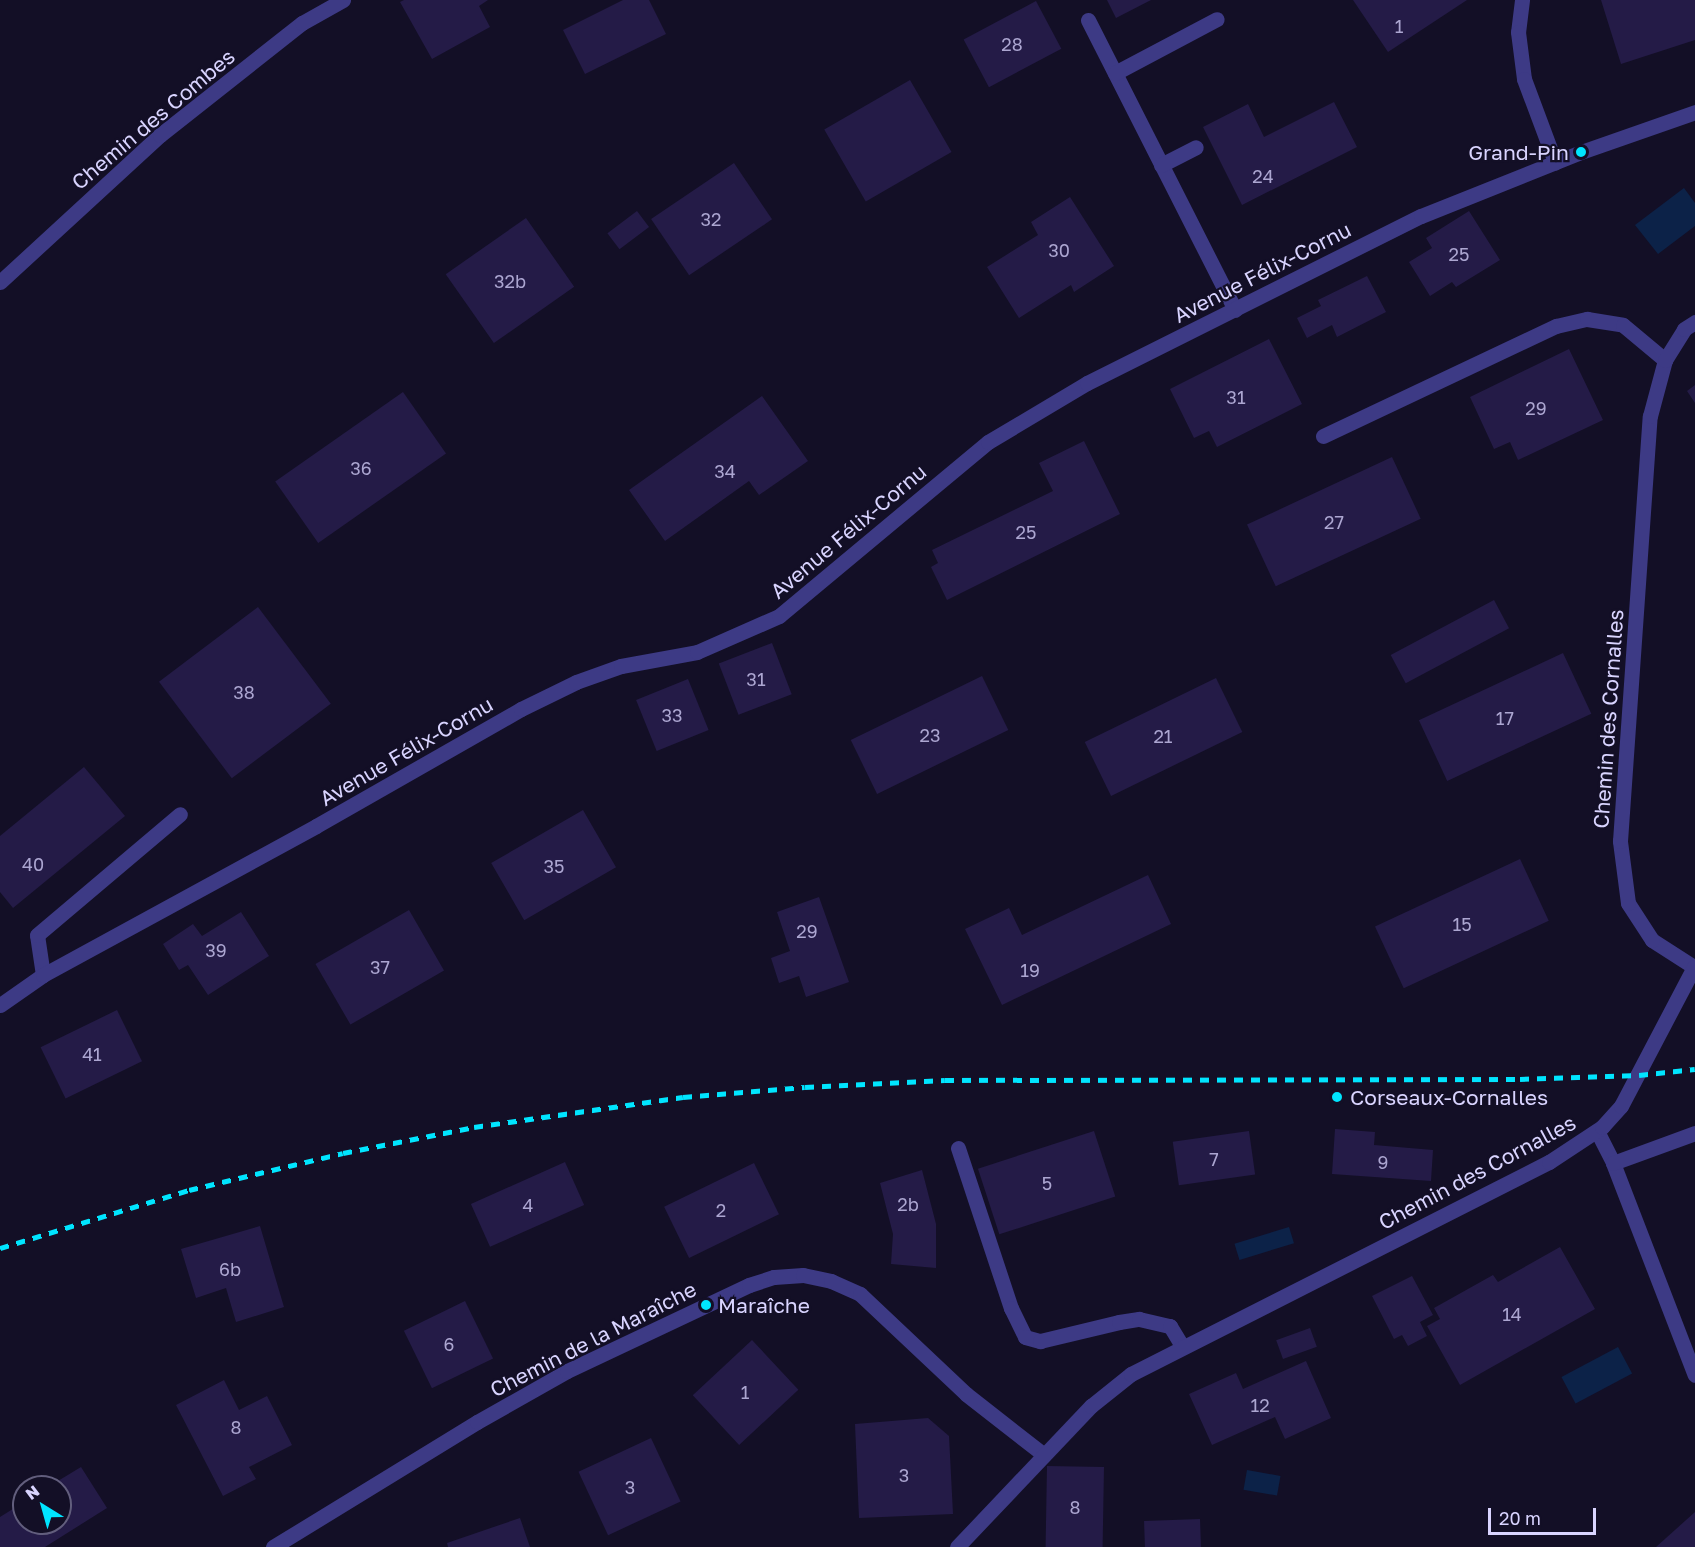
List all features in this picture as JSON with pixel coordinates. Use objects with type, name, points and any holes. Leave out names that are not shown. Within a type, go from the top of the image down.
[{"type":"street","name":"Chemin des Combes","points":[[0,282],[160,135],[302,23],[343,0]]},
{"type":"street","points":[[1522,0],[1518,32],[1524,79],[1533,110],[1555,162]]},
{"type":"street","points":[[1088,20],[1235,310]]},
{"type":"street","points":[[1114,73],[1217,20]]},
{"type":"street","name":"Avenue Félix-Cornu","points":[[0,1005],[43,975],[316,826],[521,709],[576,682],[621,666],[696,652],[779,616],[988,442],[1087,383],[1421,216],[1555,162],[1695,112]]},
{"type":"street","points":[[1161,165],[1196,147]]},
{"type":"street","points":[[1323,436],[1566,323],[1587,319],[1623,325],[1665,360]]},
{"type":"street","name":"Chemin des Cornalles","points":[[957,1547],[1091,1406],[1114,1386],[1182,1346],[1549,1162],[1597,1131],[1621,1106],[1694,967],[1652,940],[1628,903],[1620,841],[1650,416],[1665,360],[1684,329],[1695,322]]},
{"type":"street","points":[[43,975],[37,935],[180,813]]},
{"type":"street","points":[[1597,1131],[1613,1163],[1695,1375]]},
{"type":"street","points":[[1613,1163],[1695,1132]]},
{"type":"street","points":[[958,1148],[1011,1308],[1025,1337],[1040,1341],[1119,1322],[1139,1320],[1170,1326],[1182,1346]]},
{"type":"street","name":"Chemin de la Maraîche","points":[[273,1547],[477,1422],[567,1371],[749,1286],[774,1277],[803,1275],[831,1281],[860,1294],[966,1394],[1044,1455]]},
{"type":"water","points":[[1684,188],[1695,203],[1695,226],[1658,254],[1635,225]]},
{"type":"water","points":[[1289,1227],[1294,1243],[1239,1260],[1234,1244]]},
{"type":"water","points":[[1618,1347],[1632,1373],[1576,1404],[1561,1377]]},
{"type":"water","points":[[1247,1470],[1280,1476],[1277,1496],[1244,1490]]},
{"type":"building","points":[[404,0],[488,0],[479,6],[490,27],[432,59],[400,2]]},
{"type":"building","points":[[623,0],[649,0],[666,34],[585,74],[563,30]]},
{"type":"building","points":[[1107,0],[1151,0],[1116,18]]},
{"type":"building","points":[[1353,0],[1467,0],[1388,52]]},
{"type":"building","points":[[1601,0],[1695,0],[1695,40],[1621,64]]},
{"type":"building","points":[[1036,1],[1061,49],[989,87],[964,39]]},
{"type":"building","points":[[910,80],[952,152],[866,201],[824,130]]},
{"type":"building","points":[[1334,102],[1357,147],[1242,205],[1203,127],[1248,104],[1264,137]]},
{"type":"building","points":[[734,163],[772,219],[689,275],[651,219]]},
{"type":"building","points":[[1070,197],[1114,266],[1074,292],[1071,285],[1019,318],[987,267],[1038,235],[1031,222]]},
{"type":"building","points":[[637,211],[649,227],[619,249],[607,233]]},
{"type":"building","points":[[1469,211],[1500,260],[1456,287],[1452,282],[1430,296],[1409,262],[1432,248],[1426,238]]},
{"type":"building","points":[[526,218],[574,287],[494,343],[446,274]]},
{"type":"building","points":[[1367,276],[1386,312],[1337,337],[1332,325],[1307,338],[1297,318],[1321,306],[1318,300]]},
{"type":"building","points":[[1269,339],[1302,404],[1217,447],[1209,431],[1194,438],[1170,389]]},
{"type":"building","points":[[1569,349],[1603,420],[1518,460],[1510,442],[1494,449],[1470,397]]},
{"type":"building","points":[[1695,385],[1695,403],[1687,391]]},
{"type":"building","points":[[403,392],[446,453],[318,543],[275,481]]},
{"type":"building","points":[[762,396],[808,461],[759,495],[749,481],[665,541],[629,490]]},
{"type":"building","points":[[1084,441],[1120,514],[947,600],[931,567],[938,563],[932,550],[1053,491],[1039,463]]},
{"type":"building","points":[[1392,457],[1421,519],[1276,586],[1247,525]]},
{"type":"building","points":[[1494,600],[1509,628],[1406,683],[1391,655]]},
{"type":"building","points":[[258,607],[331,704],[232,778],[159,682]]},
{"type":"building","points":[[772,643],[792,694],[738,715],[719,663]]},
{"type":"building","points":[[1563,653],[1591,714],[1447,781],[1419,720]]},
{"type":"building","points":[[982,676],[1008,730],[877,794],[851,740]]},
{"type":"building","points":[[1216,678],[1242,732],[1111,796],[1085,742]]},
{"type":"building","points":[[688,679],[709,730],[657,751],[636,700]]},
{"type":"building","points":[[84,767],[125,816],[13,908],[0,892],[0,836]]},
{"type":"building","points":[[583,810],[616,867],[524,920],[491,863]]},
{"type":"building","points":[[1520,859],[1549,921],[1404,988],[1375,927]]},
{"type":"building","points":[[1148,875],[1171,924],[1002,1005],[965,929],[1009,908],[1022,935]]},
{"type":"building","points":[[819,897],[849,982],[806,997],[799,976],[779,983],[771,958],[790,951],[777,912]]},
{"type":"building","points":[[409,910],[444,971],[350,1025],[315,964]]},
{"type":"building","points":[[241,912],[269,956],[208,995],[188,965],[179,970],[163,944],[193,924],[202,936]]},
{"type":"building","points":[[117,1010],[142,1061],[66,1098],[41,1047]]},
{"type":"building","points":[[1335,1129],[1375,1132],[1374,1145],[1433,1150],[1431,1181],[1332,1174]]},
{"type":"building","points":[[1094,1131],[1115,1197],[999,1234],[978,1169]]},
{"type":"building","points":[[1249,1131],[1255,1175],[1179,1185],[1173,1142]]},
{"type":"building","points":[[565,1162],[584,1205],[490,1247],[471,1204]]},
{"type":"building","points":[[754,1163],[779,1214],[689,1258],[664,1207]]},
{"type":"building","points":[[922,1170],[936,1224],[936,1268],[891,1264],[893,1234],[880,1183]]},
{"type":"building","points":[[260,1226],[284,1307],[236,1322],[226,1288],[196,1298],[181,1249]]},
{"type":"building","points":[[1560,1247],[1595,1309],[1460,1385],[1427,1326],[1440,1319],[1434,1308],[1493,1275],[1498,1282]]},
{"type":"building","points":[[1412,1276],[1433,1315],[1420,1322],[1427,1336],[1408,1346],[1402,1335],[1394,1339],[1372,1296]]},
{"type":"building","points":[[465,1301],[493,1359],[432,1388],[404,1331]]},
{"type":"building","points":[[1310,1328],[1317,1347],[1283,1359],[1276,1340]]},
{"type":"building","points":[[752,1340],[798,1390],[739,1445],[693,1395]]},
{"type":"building","points":[[1306,1361],[1331,1418],[1285,1439],[1275,1417],[1212,1445],[1189,1394],[1236,1373],[1243,1389]]},
{"type":"building","points":[[224,1380],[239,1410],[267,1396],[292,1445],[249,1467],[256,1479],[223,1496],[176,1405]]},
{"type":"building","points":[[928,1418],[949,1436],[953,1514],[859,1518],[855,1424]]},
{"type":"building","points":[[651,1438],[681,1501],[608,1535],[578,1472]]},
{"type":"building","points":[[1047,1466],[1104,1467],[1103,1547],[1046,1547]]},
{"type":"building","points":[[81,1467],[107,1508],[72,1530],[72,1475],[68,1475]]},
{"type":"building","points":[[12,1510],[12,1535],[64,1535],[45,1547],[0,1547],[0,1517]]},
{"type":"building","points":[[1695,1512],[1695,1547],[1656,1547]]},
{"type":"building","points":[[520,1518],[530,1547],[448,1547],[447,1543]]},
{"type":"building","points":[[1200,1519],[1201,1547],[1145,1547],[1144,1521]]},
{"type":"railway","points":[[0,1248],[189,1190],[343,1153],[474,1127],[683,1097],[805,1087],[945,1080],[1520,1079],[1639,1075],[1695,1069]]},
{"type":"place","name":"Grand-Pin","points":[[1581,152]]},
{"type":"place","name":"Corseaux-Cornalles","points":[[1337,1097]]},
{"type":"place","name":"Maraîche","points":[[706,1305]]}]
